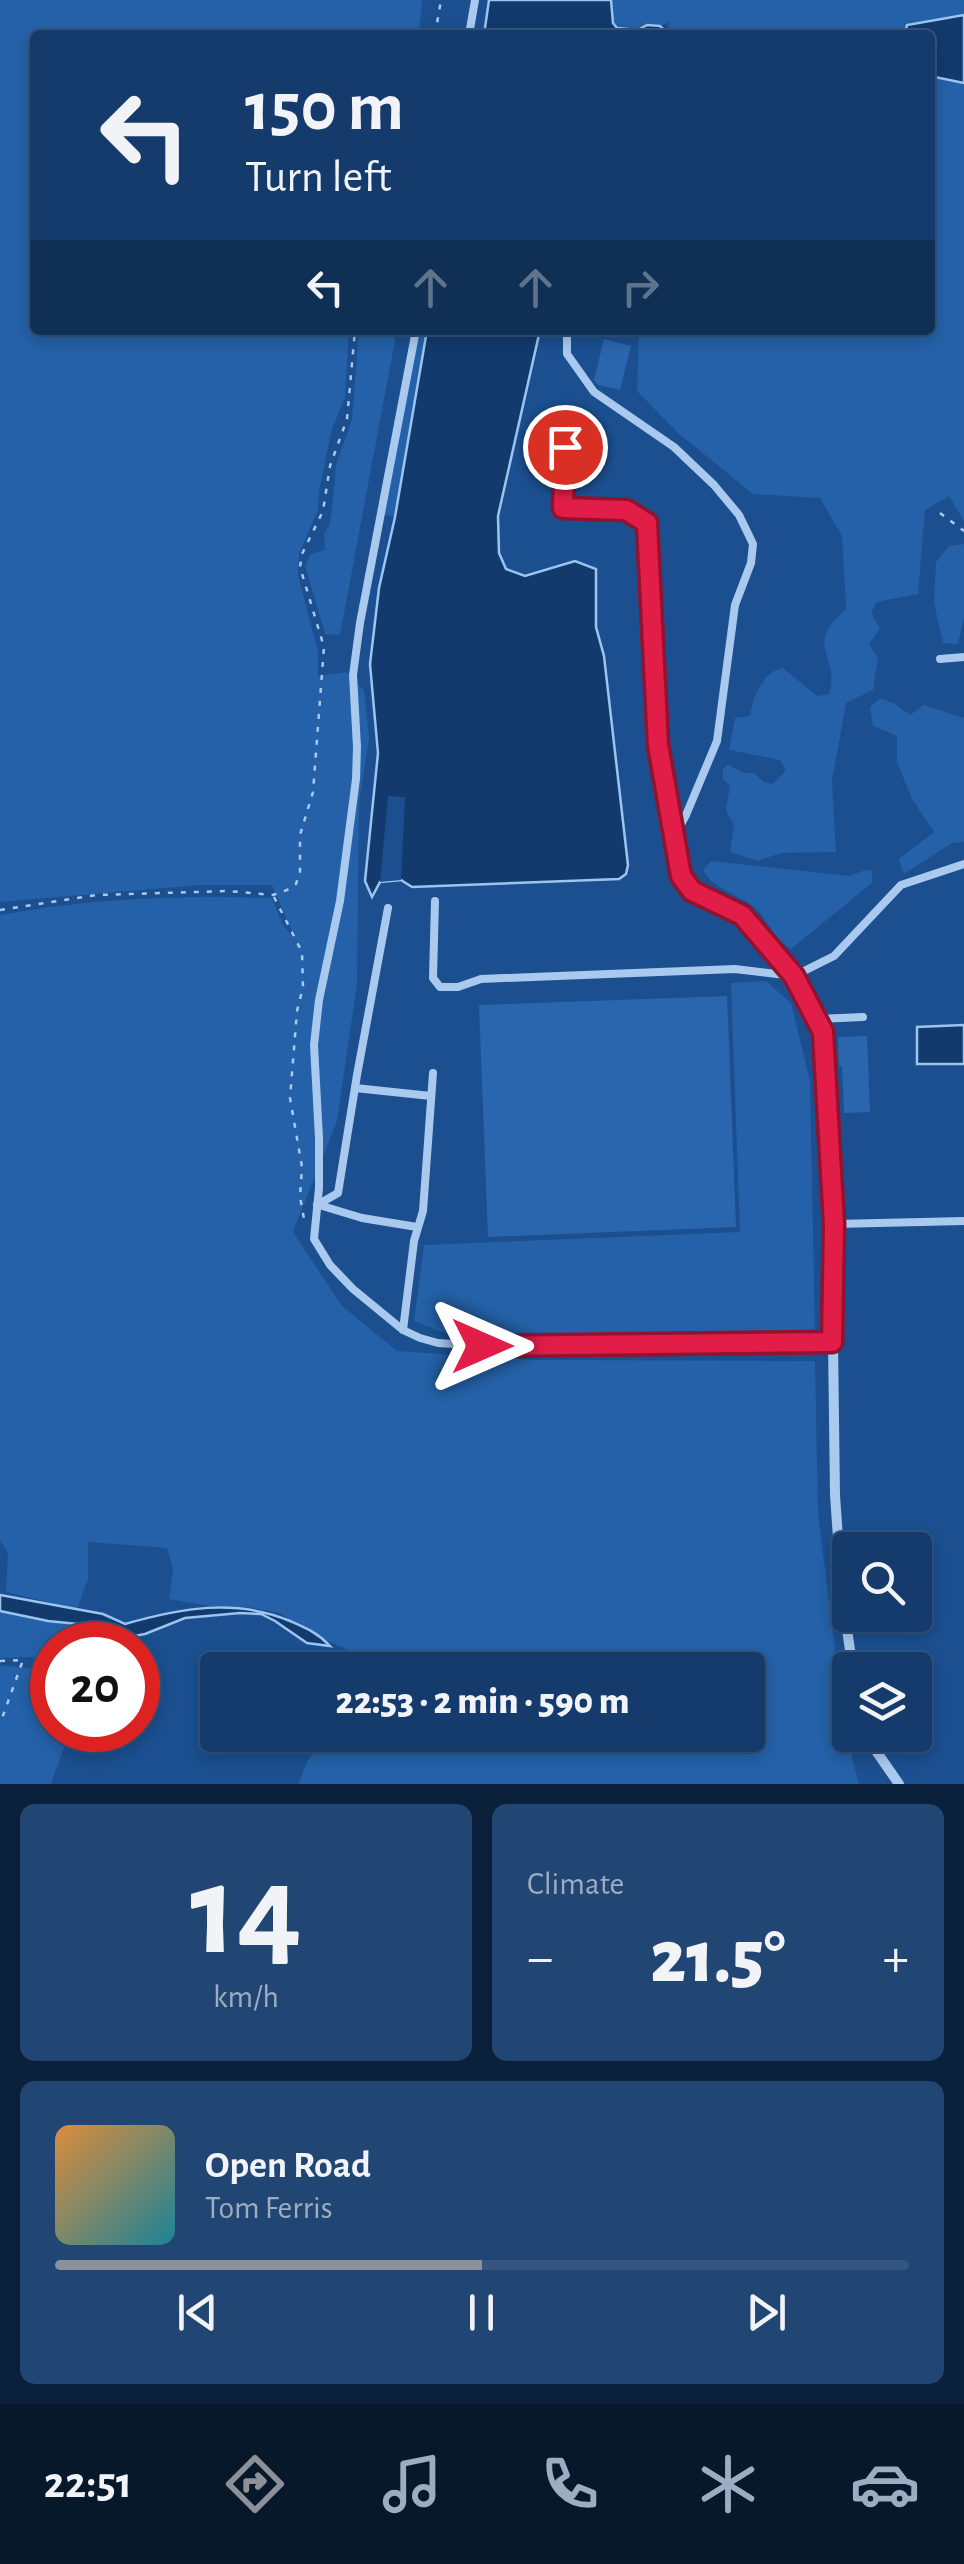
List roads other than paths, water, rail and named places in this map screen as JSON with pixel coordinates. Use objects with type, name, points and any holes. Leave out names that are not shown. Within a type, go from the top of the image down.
[{"type":"street","points":[[794,976],[823,1032],[834,1224],[836,1512],[850,1652]]},
{"type":"street","points":[[878,1752],[900,1784]]},
{"type":"lane","points":[[470,30],[475,0]]},
{"type":"lane","points":[[415,335],[353,675],[356,779],[340,901],[319,1000],[314,1045],[320,1138],[314,1239],[352,1289],[403,1330],[438,1342],[482,1346],[832,1342]]},
{"type":"lane","points":[[568,335],[567,354],[594,392],[674,448],[714,485],[739,514],[753,544],[751,563],[736,605],[717,741],[674,837]]},
{"type":"lane","points":[[565,447],[563,508],[626,510],[647,523],[658,745],[681,876],[692,891],[742,915],[794,976]]},
{"type":"lane","points":[[940,658],[964,657]]},
{"type":"lane","points":[[434,901],[434,978],[440,987],[458,987],[481,980],[735,970],[794,976],[834,956],[901,885],[964,864]]},
{"type":"lane","points":[[318,1205],[338,1193],[388,908]]},
{"type":"lane","points":[[818,1019],[863,1016]]},
{"type":"lane","points":[[403,1330],[416,1227],[423,1211],[433,1073]]},
{"type":"lane","points":[[355,1088],[431,1096]]},
{"type":"lane","points":[[318,1205],[362,1218],[416,1227]]},
{"type":"lane","points":[[834,1224],[964,1221]]}]
